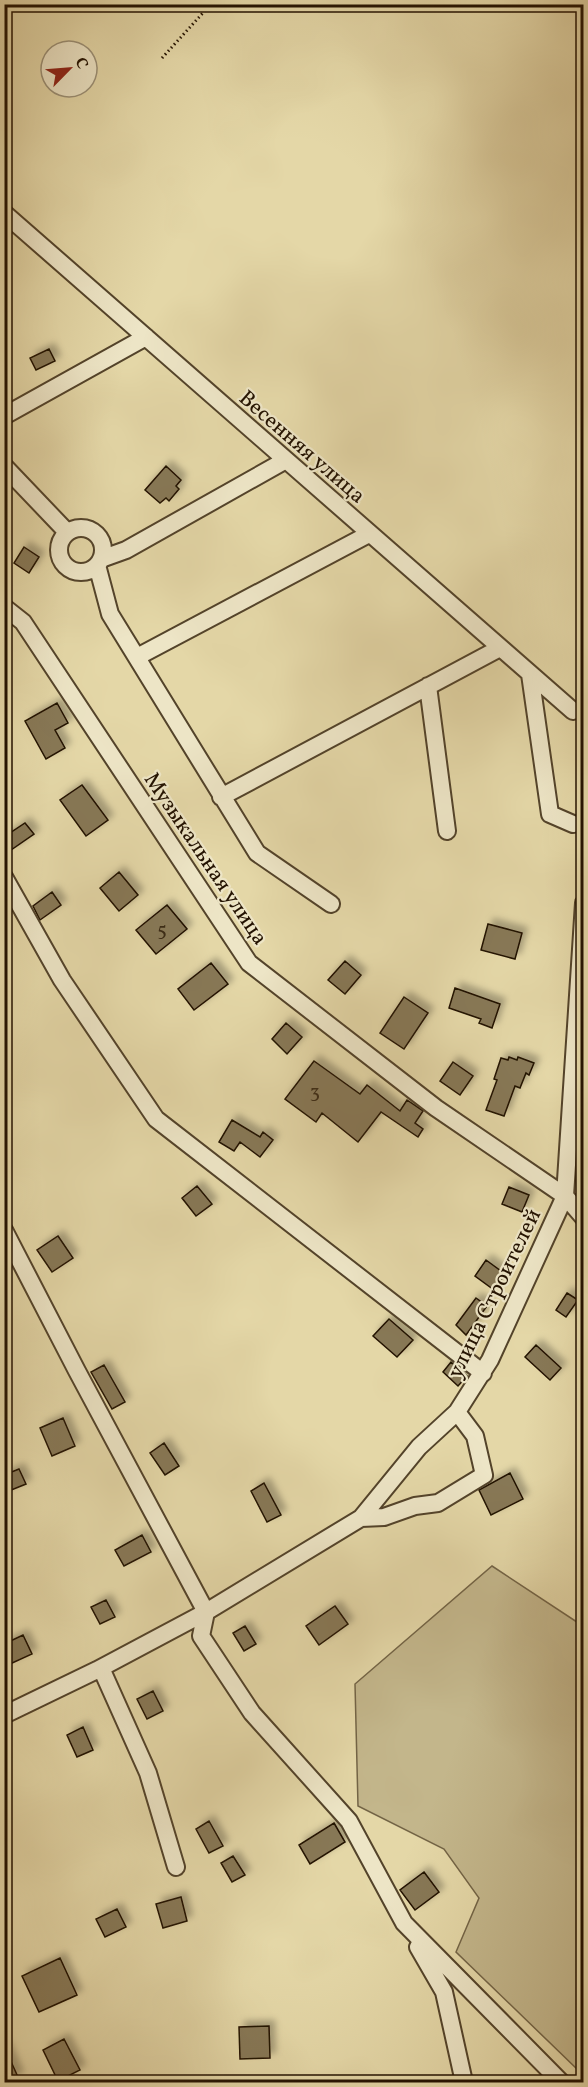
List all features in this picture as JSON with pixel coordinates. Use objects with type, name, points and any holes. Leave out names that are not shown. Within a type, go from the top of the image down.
[{"type":"street","name":"Весенняя улица","points":[[4,213],[573,711]]},
{"type":"street","points":[[4,416],[146,337]]},
{"type":"street","points":[[286,460],[126,550],[99,562],[92,569],[78,572],[65,565],[59,552],[59,544],[67,532],[81,528],[94,532],[102,544],[99,562],[110,614],[221,797],[257,853],[331,904]]},
{"type":"street","points":[[4,466],[67,532]]},
{"type":"street","points":[[137,657],[369,534]]},
{"type":"street","name":"Музыкальная улица","points":[[5,609],[23,621],[249,963],[436,1108],[565,1196],[584,1218]]},
{"type":"street","points":[[221,797],[500,648]]},
{"type":"street","points":[[530,674],[550,814],[573,824]]},
{"type":"street","points":[[428,686],[447,831]]},
{"type":"street","points":[[4,877],[62,980],[156,1119],[483,1372]]},
{"type":"street","name":"улица Строителей","points":[[4,1715],[101,1668],[206,1612],[361,1518],[419,1447],[457,1412],[483,1372],[505,1330],[565,1196],[584,903]]},
{"type":"street","points":[[4,1230],[206,1612],[201,1636],[252,1713],[349,1821],[444,1992],[464,2082]]},
{"type":"street","points":[[361,1518],[384,1517],[415,1506],[438,1503],[484,1475],[475,1436],[457,1412]]},
{"type":"street","points":[[101,1668],[148,1773],[176,1867]]},
{"type":"street","points":[[404,1923],[561,2082]]},
{"type":"path","points":[[162,58],[211,4]]},
{"type":"shaded area","points":[[492,1566],[583,1626],[583,2070],[578,2070],[456,1952],[479,1898],[444,1849],[358,1806],[355,1684]]},
{"type":"building","points":[[49,349],[55,361],[36,370],[30,358]]},
{"type":"building","points":[[166,466],[181,480],[176,486],[179,489],[169,501],[166,498],[160,503],[145,490]]},
{"type":"building","points":[[24,547],[39,557],[29,573],[14,563]]},
{"type":"building","points":[[57,703],[68,723],[55,730],[65,748],[46,759],[25,721]]},
{"type":"building","points":[[82,785],[108,820],[86,836],[60,800]]},
{"type":"building","points":[[25,823],[34,834],[11,850],[4,841],[4,837]]},
{"type":"building","points":[[119,872],[138,895],[119,911],[100,888]]},
{"type":"building","points":[[52,892],[61,905],[40,920],[33,906]]},
{"type":"building","points":[[167,905],[187,929],[156,954],[136,930]]},
{"type":"building","points":[[488,924],[522,933],[515,959],[481,950]]},
{"type":"building","points":[[345,961],[361,975],[345,994],[328,980]]},
{"type":"building","points":[[211,963],[228,984],[194,1010],[178,989]]},
{"type":"building","points":[[455,988],[500,1004],[492,1028],[479,1023],[481,1019],[449,1008]]},
{"type":"building","points":[[404,997],[428,1013],[404,1049],[380,1033]]},
{"type":"building","points":[[286,1023],[302,1037],[287,1054],[272,1039]]},
{"type":"building","points":[[509,1057],[517,1060],[518,1057],[534,1063],[529,1075],[526,1073],[520,1088],[515,1086],[504,1116],[486,1110],[497,1080],[494,1079],[501,1058],[508,1060]]},
{"type":"building","points":[[314,1061],[360,1094],[367,1085],[400,1111],[407,1100],[423,1111],[415,1123],[423,1129],[418,1137],[381,1112],[358,1142],[322,1113],[316,1122],[285,1099]]},
{"type":"building","points":[[453,1062],[473,1076],[460,1095],[440,1081]]},
{"type":"building","points":[[232,1120],[260,1137],[263,1132],[273,1140],[260,1157],[240,1142],[234,1151],[219,1142]]},
{"type":"building","points":[[197,1186],[212,1204],[196,1216],[182,1198]]},
{"type":"building","points":[[509,1187],[529,1195],[522,1212],[502,1204]]},
{"type":"building","points":[[58,1236],[73,1258],[52,1272],[37,1250]]},
{"type":"building","points":[[486,1260],[505,1274],[494,1290],[475,1276]]},
{"type":"building","points":[[567,1293],[578,1300],[566,1317],[556,1310]]},
{"type":"building","points":[[476,1298],[487,1306],[466,1335],[456,1325]]},
{"type":"building","points":[[389,1319],[413,1340],[397,1357],[373,1336]]},
{"type":"building","points":[[536,1345],[561,1368],[550,1380],[525,1357]]},
{"type":"building","points":[[451,1362],[467,1376],[458,1386],[443,1372]]},
{"type":"building","points":[[104,1365],[125,1402],[112,1409],[91,1372]]},
{"type":"building","points":[[63,1418],[75,1446],[52,1456],[40,1428]]},
{"type":"building","points":[[164,1443],[179,1466],[165,1475],[150,1453]]},
{"type":"building","points":[[19,1469],[26,1484],[4,1493],[4,1475]]},
{"type":"building","points":[[510,1473],[523,1499],[491,1515],[479,1490]]},
{"type":"building","points":[[264,1483],[281,1515],[267,1522],[251,1491]]},
{"type":"building","points":[[142,1535],[151,1552],[124,1566],[115,1550]]},
{"type":"building","points":[[106,1600],[115,1617],[100,1624],[91,1607]]},
{"type":"building","points":[[335,1606],[348,1624],[319,1645],[306,1626]]},
{"type":"building","points":[[245,1626],[256,1644],[244,1651],[233,1633]]},
{"type":"building","points":[[23,1635],[32,1654],[10,1664],[4,1652],[4,1644]]},
{"type":"building","points":[[153,1691],[163,1711],[147,1719],[137,1699]]},
{"type":"building","points":[[83,1727],[93,1750],[77,1757],[67,1735]]},
{"type":"building","points":[[209,1821],[223,1846],[209,1853],[196,1829]]},
{"type":"building","points":[[334,1823],[345,1842],[310,1864],[299,1845]]},
{"type":"building","points":[[233,1856],[245,1875],[232,1882],[221,1863]]},
{"type":"building","points":[[424,1872],[439,1892],[415,1910],[400,1890]]},
{"type":"building","points":[[181,1897],[187,1921],[163,1928],[156,1904]]},
{"type":"building","points":[[117,1909],[126,1927],[105,1937],[96,1919]]},
{"type":"building","points":[[60,1958],[77,1995],[39,2012],[22,1976]]},
{"type":"building","points":[[269,2026],[270,2058],[240,2059],[239,2027]]},
{"type":"building","points":[[64,2039],[80,2070],[58,2081],[43,2050]]},
{"type":"building","points":[[4,2046],[18,2077],[6,2082],[4,2082]]}]
